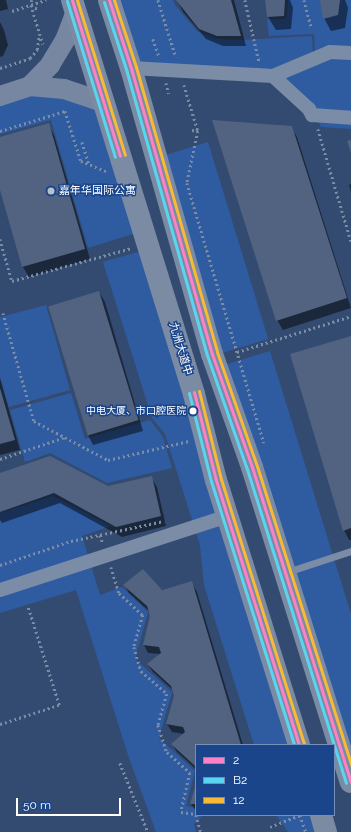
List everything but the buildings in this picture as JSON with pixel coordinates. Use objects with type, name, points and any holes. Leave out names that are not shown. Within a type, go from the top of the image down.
[{"type":"main road","points":[[109,0],[131,68],[212,354],[252,467],[351,782]]},
{"type":"main road","points":[[0,96],[36,80],[50,65],[65,40],[74,6]]},
{"type":"main road","name":"九洲大道中","points":[[74,6],[194,394],[216,480],[299,744]]},
{"type":"main road","points":[[36,80],[104,102]]},
{"type":"main road","points":[[321,816],[326,832]]},
{"type":"street","points":[[131,68],[176,64],[268,76],[330,52],[351,53]]},
{"type":"street","points":[[268,76],[309,109],[312,116],[351,118]]},
{"type":"street","points":[[0,590],[228,516]]},
{"type":"lane","points":[[285,572],[351,551]]},
{"type":"path","points":[[32,0],[32,5],[45,50],[36,80]]},
{"type":"path","points":[[12,11],[46,0]]},
{"type":"path","points":[[158,0],[176,64],[198,131],[187,183],[266,449]]},
{"type":"path","points":[[245,0],[268,76]]},
{"type":"path","points":[[304,0],[311,26]]},
{"type":"path","points":[[32,5],[39,10]]},
{"type":"path","points":[[0,68],[30,58],[34,55],[39,44],[39,29]]},
{"type":"path","points":[[153,39],[160,60]]},
{"type":"path","points":[[0,131],[54,113]]},
{"type":"path","points":[[312,116],[318,129],[351,242]]},
{"type":"path","points":[[192,130],[198,131]]},
{"type":"path","points":[[82,142],[90,164]]},
{"type":"path","points":[[0,240],[12,281],[134,247]]},
{"type":"path","points":[[3,313],[34,421],[108,460],[193,440]]},
{"type":"path","points":[[237,352],[351,316]]},
{"type":"path","points":[[0,459],[65,437]]},
{"type":"path","points":[[0,565],[71,541],[168,520]]},
{"type":"path","points":[[100,535],[119,593],[143,615],[134,648],[141,671],[167,694],[158,725],[167,752],[190,773],[181,812],[195,814]]},
{"type":"path","points":[[0,724],[59,705],[28,607]]},
{"type":"path","points":[[120,763],[148,832]]},
{"type":"path","points":[[197,816],[201,832]]},
{"type":"path","points":[[270,827],[298,816]]},
{"type":"path","points":[[300,816],[306,832]]},
{"type":"shaded area","points":[[114,0],[173,0],[175,5],[197,31],[217,39],[241,40],[312,36],[313,54],[273,72],[134,63]]},
{"type":"shaded area","points":[[288,0],[351,0],[351,50],[315,54],[314,34],[269,36],[267,19],[286,19]]},
{"type":"shaded area","points":[[331,56],[351,57],[351,129],[321,127],[311,107],[281,77]]},
{"type":"shaded area","points":[[30,90],[102,107],[139,232],[88,248],[51,120],[0,134],[0,99]]},
{"type":"shaded area","points":[[208,142],[268,339],[222,353],[162,156]]},
{"type":"shaded area","points":[[148,249],[304,744],[254,744],[204,585],[200,545],[165,434],[152,418],[103,262]]},
{"type":"shaded area","points":[[46,305],[70,390],[9,407],[0,377],[0,317]]},
{"type":"shaded area","points":[[270,351],[351,614],[351,781],[224,365]]},
{"type":"shaded area","points":[[71,393],[85,439],[150,420],[163,437],[172,468],[107,483],[50,453],[25,462],[10,410]]},
{"type":"shaded area","points":[[53,496],[111,526],[82,536],[100,595],[122,587],[148,612],[135,659],[172,692],[159,738],[195,771],[186,806],[195,808],[195,816],[202,816],[194,824],[196,832],[156,832],[128,755],[76,590],[0,613],[0,513]]},
{"type":"shaded area","points":[[277,816],[326,816],[331,832],[288,832]]},
{"type":"transit line","name":"2","points":[[72,0],[120,156]]},
{"type":"transit line","name":"12","points":[[77,0],[125,155]]},
{"type":"transit line","name":"2","points":[[109,0],[131,68],[212,354],[252,467],[351,782]]},
{"type":"transit line","name":"12","points":[[114,0],[136,67],[217,352],[257,466],[351,765]]},
{"type":"transit line","name":"B2","points":[[67,1],[115,157]]},
{"type":"transit line","name":"B2","points":[[104,2],[126,69],[207,355],[247,469],[334,744]]},
{"type":"transit line","name":"12","points":[[199,391],[221,479],[304,744]]},
{"type":"transit line","name":"2","points":[[194,392],[216,480],[299,744]]},
{"type":"transit line","name":"B2","points":[[189,393],[211,481],[294,744]]},
{"type":"transit line","name":"B2","points":[[335,748],[346,783]]},
{"type":"place","name":"嘉年华国际公寓","points":[[51,191]]},
{"type":"place","name":"中电大厦、市口腔医院","points":[[193,411]]}]
